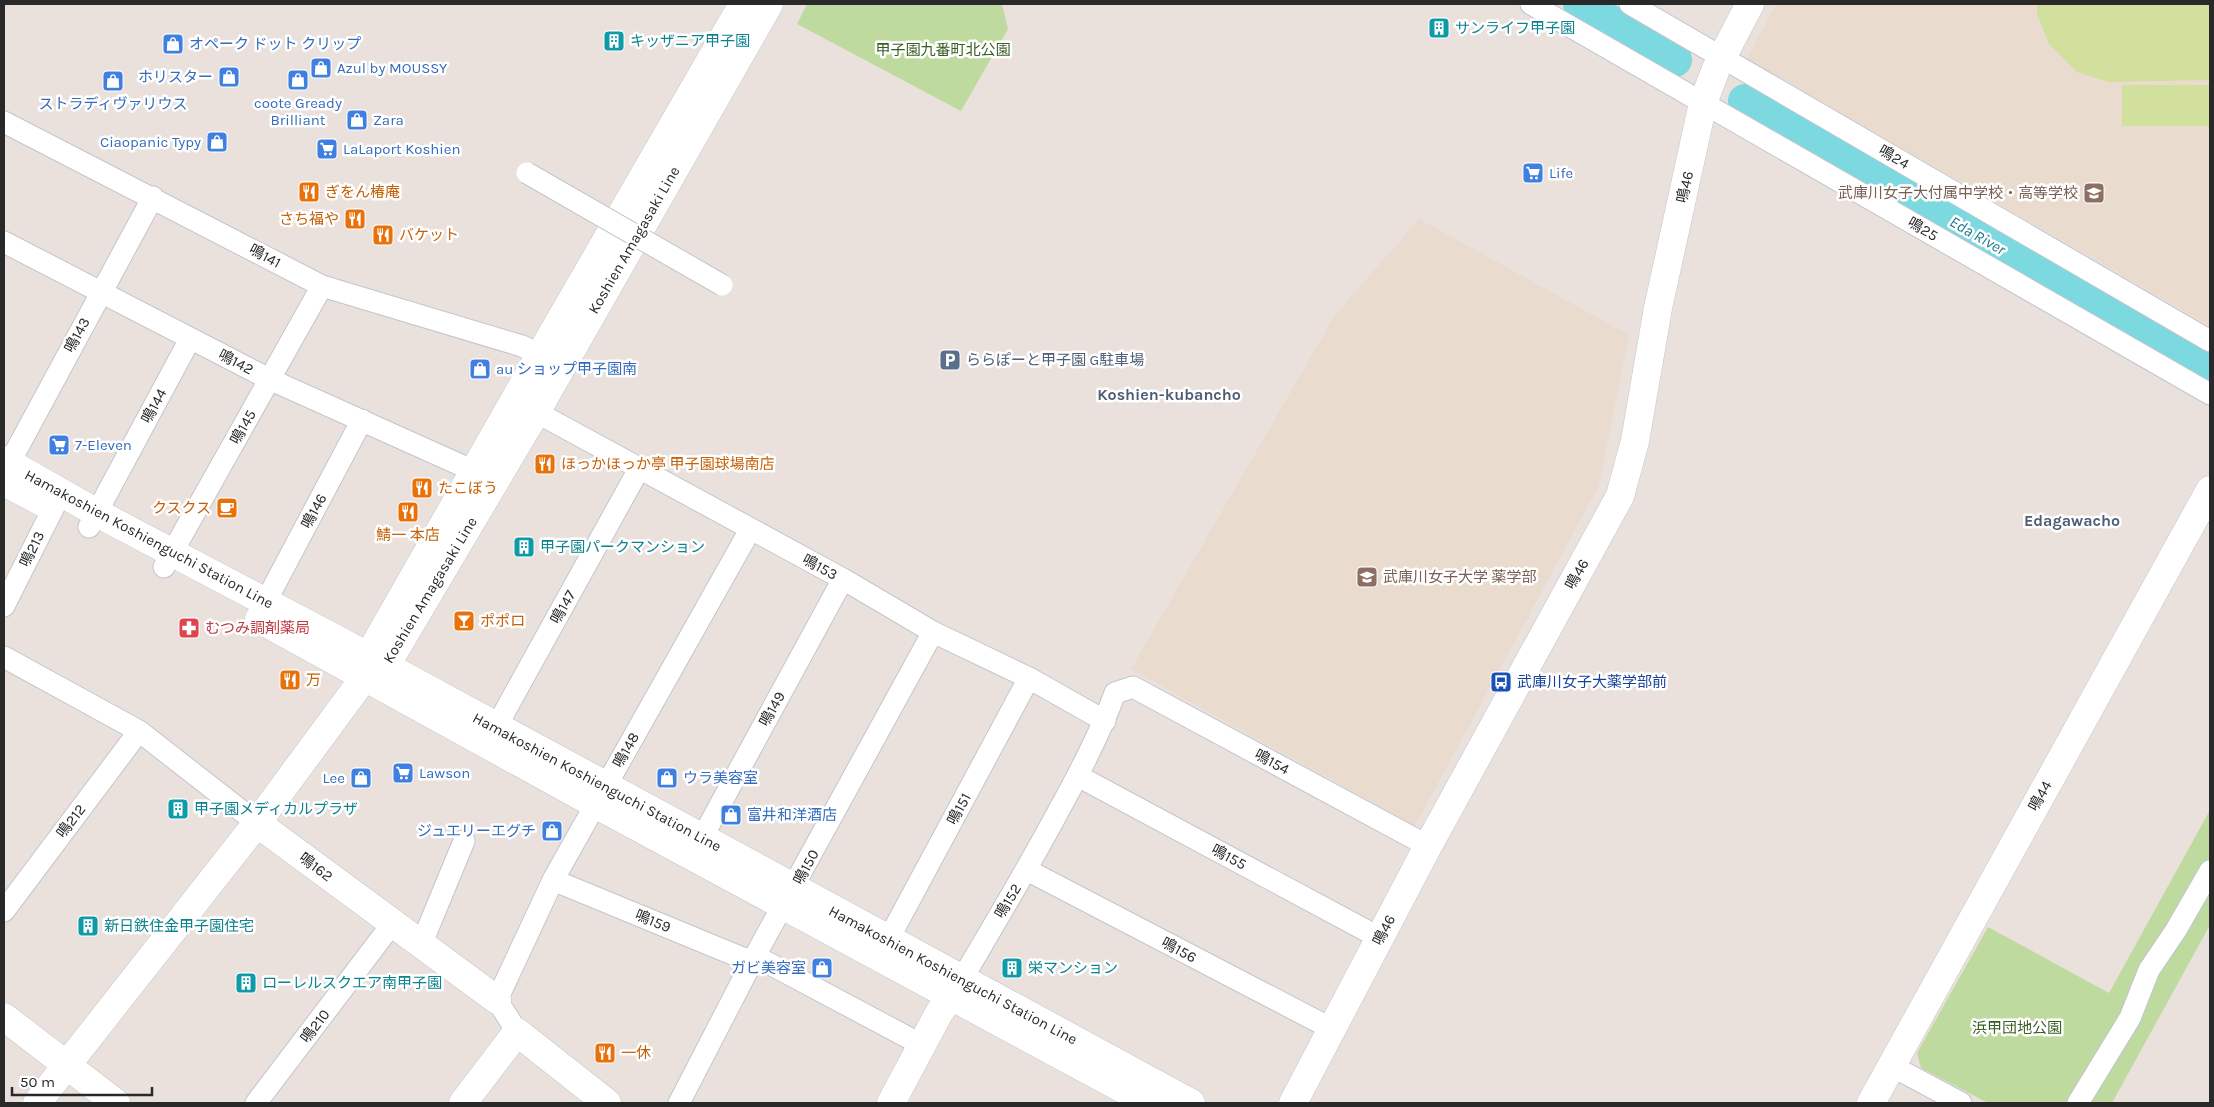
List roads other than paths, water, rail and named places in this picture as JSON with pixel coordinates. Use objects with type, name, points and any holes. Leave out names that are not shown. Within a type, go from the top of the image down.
[{"type":"main road","name":"Koshien Amagasaki Line","points":[[372,667],[474,471],[743,4]]},
{"type":"main road","name":"Koshien Amagasaki Line","points":[[372,667],[536,412],[769,4]]},
{"type":"main road","name":"鳴46","points":[[1292,1103],[1428,846],[1620,496],[1634,441],[1658,308],[1703,103],[1722,57],[1750,4]]},
{"type":"main road","name":"Hamakoshien Koshienguchi Station Line","points":[[5,470],[93,520],[372,667]]},
{"type":"main road","name":"鳴44","points":[[1871,1103],[2210,490]]},
{"type":"main road","name":"Hamakoshien Koshienguchi Station Line","points":[[168,559],[266,602],[372,667],[491,736],[957,988],[1191,1103]]},
{"type":"main road","points":[[37,1103],[257,823],[372,667]]},
{"type":"main road","name":"Hamakoshien Koshienguchi Station Line","points":[[600,796],[702,838],[789,897],[888,940],[957,988],[1149,1103]]},
{"type":"main road","name":"鳴162","points":[[257,823],[497,1000]]},
{"type":"main road","name":"鳴152","points":[[891,1103],[939,1013],[957,988]]},
{"type":"main road","points":[[4,1017],[116,1103]]},
{"type":"main road","points":[[463,1103],[517,1032]]},
{"type":"main road","name":"鳴162","points":[[517,1032],[607,1103]]},
{"type":"street","name":"鳴25","points":[[1531,4],[2210,394]]},
{"type":"street","name":"鳴24","points":[[1630,4],[2210,341]]},
{"type":"street","name":"鳴141","points":[[4,122],[322,286],[522,346],[540,355]]},
{"type":"street","points":[[527,172],[722,285]]},
{"type":"street","name":"鳴143","points":[[5,470],[153,198]]},
{"type":"street","name":"鳴142","points":[[4,242],[270,379],[474,471]]},
{"type":"street","name":"鳴145","points":[[168,559],[322,286]]},
{"type":"street","name":"鳴144","points":[[93,520],[190,339]]},
{"type":"street","name":"鳴153","points":[[536,412],[843,579],[933,632],[1029,678],[1105,722]]},
{"type":"street","name":"鳴146","points":[[266,602],[362,420]]},
{"type":"street","name":"鳴147","points":[[491,736],[639,469]]},
{"type":"street","name":"鳴213","points":[[4,606],[57,500]]},
{"type":"street","name":"鳴148","points":[[497,1000],[553,880],[750,530]]},
{"type":"street","name":"鳴149","points":[[702,838],[843,579]]},
{"type":"street","name":"鳴150","points":[[679,1103],[754,959],[933,632]]},
{"type":"street","name":"鳴162","points":[[4,657],[138,731],[257,823]]},
{"type":"street","name":"鳴151","points":[[888,940],[1029,678]]},
{"type":"street","name":"鳴154","points":[[1115,693],[1133,687],[1428,846]]},
{"type":"street","name":"鳴152","points":[[957,988],[1027,870],[1078,776],[1105,722],[1115,693]]},
{"type":"street","name":"鳴212","points":[[4,911],[138,731]]},
{"type":"street","name":"鳴155","points":[[1078,776],[1380,938]]},
{"type":"street","points":[[421,945],[464,841]]},
{"type":"street","name":"鳴156","points":[[1027,870],[1332,1029]]},
{"type":"street","points":[[2078,1103],[2130,1018],[2149,970],[2176,930],[2210,871]]},
{"type":"street","name":"鳴159","points":[[553,880],[754,959],[922,1046]]},
{"type":"street","name":"鳴210","points":[[256,1103],[392,924]]},
{"type":"street","name":"鳴162","points":[[497,1000],[517,1032]]},
{"type":"street","points":[[1892,1066],[1960,1103]]},
{"type":"waterway","name":"Eda River","points":[[1580,4],[1675,60]]},
{"type":"waterway","name":"Eda River","points":[[1745,101],[2210,369]]},
{"type":"place","name":"サンライフ甲子園","points":[[1439,28]]},
{"type":"place","name":"キッザニア甲子園","points":[[614,41]]},
{"type":"place","name":"オペーク ドット クリップ","points":[[173,44]]},
{"type":"place","name":"Azul by MOUSSY","points":[[321,68]]},
{"type":"place","name":"ホリスター","points":[[229,77]]},
{"type":"place","name":"coote Gready Brilliant","points":[[298,80]]},
{"type":"place","name":"ストラディヴァリウス","points":[[113,81]]},
{"type":"place","name":"Zara","points":[[357,120]]},
{"type":"place","name":"Ciaopanic Typy","points":[[217,142]]},
{"type":"place","name":"LaLaport Koshien","points":[[327,149]]},
{"type":"place","name":"Life","points":[[1533,173]]},
{"type":"place","name":"ぎをん椿庵","points":[[309,192]]},
{"type":"place","name":"武庫川女子大付属中学校・高等学校","points":[[2094,193]]},
{"type":"place","name":"さち福や","points":[[355,219]]},
{"type":"place","name":"バケット","points":[[383,235]]},
{"type":"place","name":"ららぽーと甲子園 G駐車場","points":[[950,360]]},
{"type":"place","name":"au ショップ甲子園南","points":[[480,369]]},
{"type":"place","name":"7-Eleven","points":[[59,445]]},
{"type":"place","name":"ほっかほっか亭 甲子園球場南店","points":[[545,464]]},
{"type":"place","name":"たこぼう","points":[[422,488]]},
{"type":"place","name":"クスクス","points":[[227,508]]},
{"type":"place","name":"鯖一 本店","points":[[408,512]]},
{"type":"place","name":"甲子園パークマンション","points":[[524,547]]},
{"type":"place","name":"武庫川女子大学 薬学部","points":[[1367,577]]},
{"type":"place","name":"ポポロ","points":[[464,621]]},
{"type":"place","name":"むつみ調剤薬局","points":[[189,628]]},
{"type":"place","name":"万","points":[[290,680]]},
{"type":"place","name":"武庫川女子大薬学部前","points":[[1501,682]]},
{"type":"place","name":"Lawson","points":[[403,773]]},
{"type":"place","name":"Lee","points":[[361,778]]},
{"type":"place","name":"ウラ美容室","points":[[667,778]]},
{"type":"place","name":"甲子園メディカルプラザ","points":[[178,809]]},
{"type":"place","name":"富井和洋酒店","points":[[731,815]]},
{"type":"place","name":"ジュエリーエグチ","points":[[552,831]]},
{"type":"place","name":"新日鉄住金甲子園住宅","points":[[88,926]]},
{"type":"place","name":"ガビ美容室","points":[[822,968]]},
{"type":"place","name":"栄マンション","points":[[1012,968]]},
{"type":"place","name":"ローレルスクエア南甲子園","points":[[246,983]]},
{"type":"place","name":"一休","points":[[605,1053]]},
{"type":"district","name":"Koshien-kubancho","points":[[1169,394]]},
{"type":"district","name":"Edagawacho","points":[[2072,520]]},
{"type":"park label","name":"甲子園九番町北公園","points":[[943,50]]},
{"type":"park label","name":"浜甲団地公園","points":[[2017,1028]]}]
